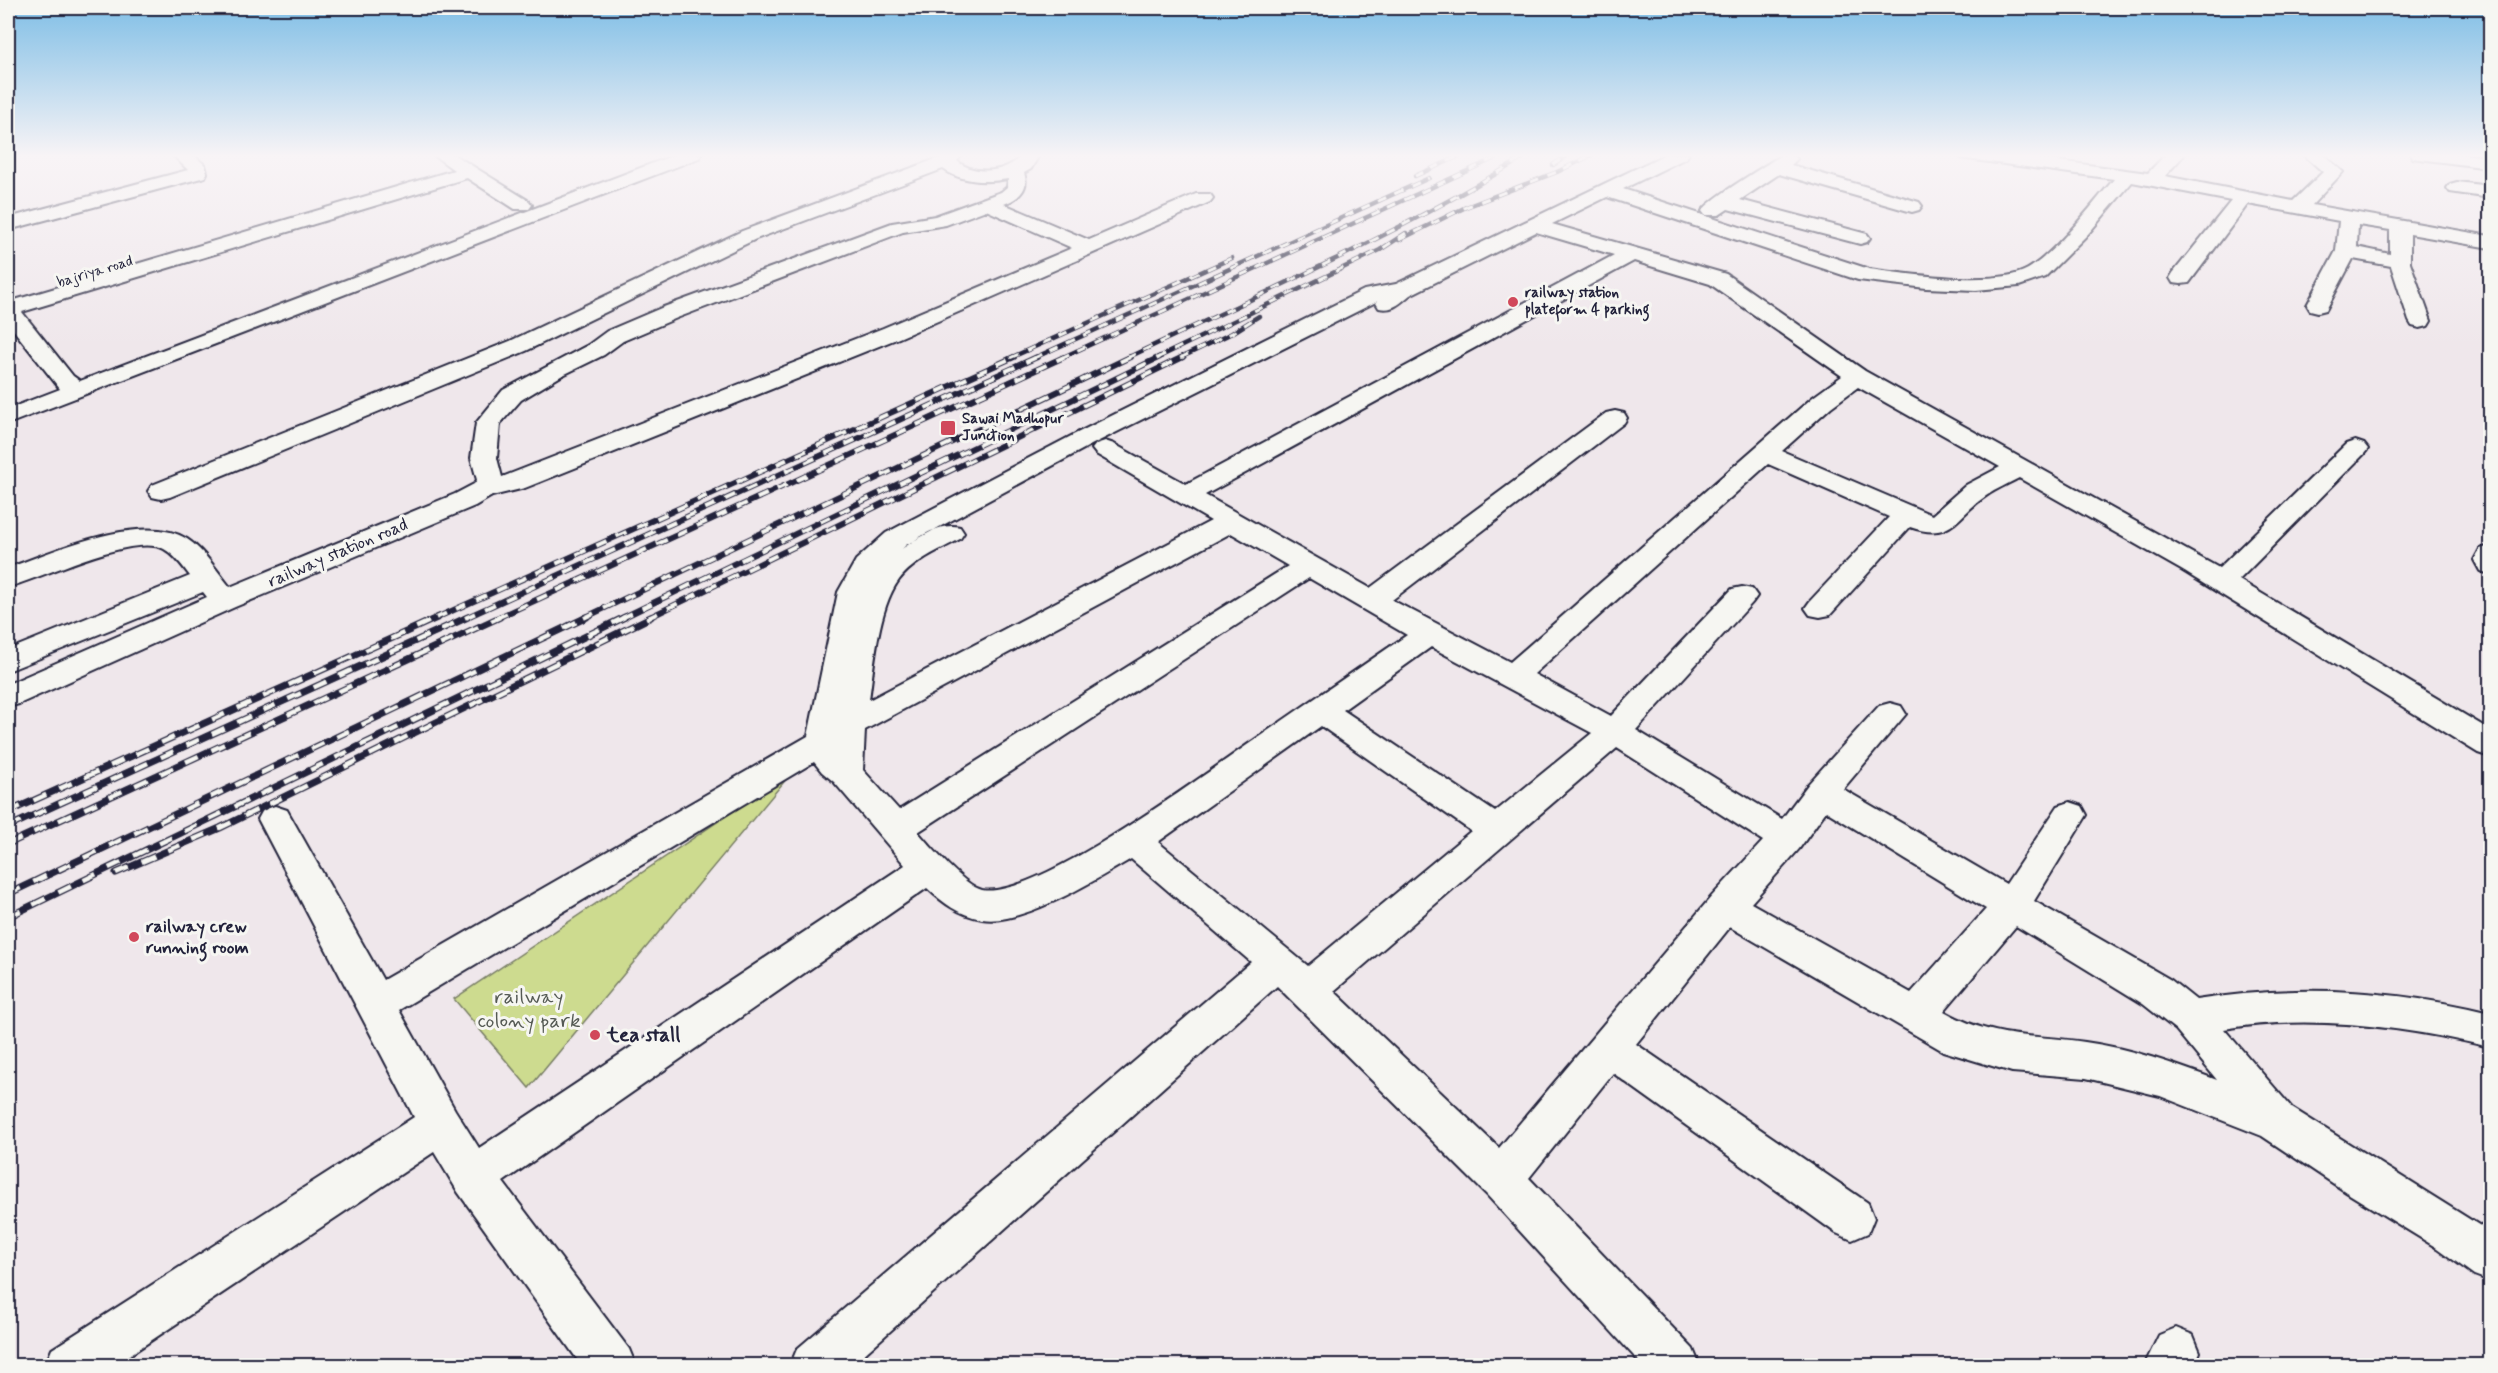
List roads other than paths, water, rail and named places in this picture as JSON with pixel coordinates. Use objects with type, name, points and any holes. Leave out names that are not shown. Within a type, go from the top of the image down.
[{"type":"street","points":[[8,224],[30,218]]},
{"type":"street","name":"bajriya road","points":[[8,298],[291,218]]},
{"type":"street","points":[[71,385],[8,309],[304,218]]},
{"type":"street","points":[[8,417],[71,385],[191,330],[487,218]]},
{"type":"street","points":[[8,402],[71,385],[520,218]]},
{"type":"street","points":[[161,491],[518,346],[749,235],[793,218]]},
{"type":"street","points":[[483,490],[490,480],[484,458],[488,423],[512,395],[596,350],[629,344],[903,241],[947,218]]},
{"type":"street","points":[[1020,218],[1089,248]]},
{"type":"street","name":"railway station road","points":[[8,696],[216,590],[465,500],[483,490],[516,482],[891,333],[1157,218]]},
{"type":"street","points":[[837,733],[872,603],[886,577],[908,558],[1105,449],[1388,302],[1402,290],[1548,218]]},
{"type":"street","points":[[1692,218],[1866,275],[1899,280],[1960,283],[2011,281],[2034,275],[2067,246],[2091,218]]},
{"type":"street","points":[[1785,218],[1860,238]]},
{"type":"street","points":[[2181,279],[2227,218]]},
{"type":"street","points":[[2345,218],[2490,242]]},
{"type":"street","points":[[2318,305],[2346,252],[2349,219]]},
{"type":"street","points":[[1534,225],[1718,279],[1857,376],[2221,582],[2490,745]]},
{"type":"street","points":[[2400,227],[2400,262],[2420,321]]},
{"type":"street","points":[[2346,252],[2400,262]]},
{"type":"street","points":[[1185,495],[1632,254]]},
{"type":"street","points":[[1402,290],[1372,295],[1084,439],[896,539],[866,566],[853,592],[837,733],[846,773],[928,868],[969,902],[999,906],[1029,897],[1133,841],[1429,634]]},
{"type":"street","points":[[1513,676],[1822,402],[1857,376]]},
{"type":"street","points":[[1372,601],[1615,418]]},
{"type":"street","points":[[1105,449],[1429,634],[1513,676],[1615,732],[1787,838]]},
{"type":"street","points":[[2221,582],[2355,449]]},
{"type":"street","points":[[1764,453],[1923,522],[1937,524],[1975,491],[2019,467]]},
{"type":"street","points":[[1820,608],[1906,515]]},
{"type":"street","points":[[376,1004],[837,733],[1232,521]]},
{"type":"street","points":[[8,578],[104,544],[146,537],[174,543],[216,590],[8,661]]},
{"type":"street","points":[[2490,555],[2488,560],[2490,565]]},
{"type":"street","points":[[895,830],[1309,565]]},
{"type":"street","points":[[814,1365],[1193,1033],[1293,976],[1496,830],[1615,732],[1742,596]]},
{"type":"street","points":[[1322,711],[1496,830]]},
{"type":"street","points":[[1501,1179],[1725,906],[1787,838],[1821,792],[1890,714]]},
{"type":"street","points":[[1821,792],[2157,992],[2190,1018],[2277,1122]]},
{"type":"street","points":[[1916,1015],[2012,905],[2070,815]]},
{"type":"street","points":[[275,819],[440,1124],[473,1178],[612,1365]]},
{"type":"street","points":[[1133,841],[1293,976],[1501,1179],[1676,1365]]},
{"type":"street","points":[[473,1178],[928,868]]},
{"type":"street","points":[[1725,906],[1957,1039],[2012,1054],[2086,1060],[2162,1078],[2277,1122],[2361,1177],[2453,1232],[2490,1259]]},
{"type":"street","points":[[2190,1018],[2257,1008],[2323,1008],[2446,1018],[2490,1030]]},
{"type":"street","points":[[1609,1048],[1852,1218]]},
{"type":"street","points":[[69,1365],[440,1124]]},
{"type":"railway","points":[[1034,358],[1341,218]]},
{"type":"railway","points":[[1061,358],[1365,218]]},
{"type":"railway","points":[[1127,358],[1280,286],[1415,218]]},
{"type":"railway","points":[[1399,240],[1444,218]]},
{"type":"railway","points":[[1157,358],[1380,250],[1406,233]]},
{"type":"railway","points":[[1010,358],[1232,258]]},
{"type":"railway","points":[[1180,358],[1232,333],[1259,316]]},
{"type":"railway","points":[[436,618],[1014,357]]},
{"type":"railway","points":[[465,618],[1037,357]]},
{"type":"railway","points":[[497,618],[1064,357]]},
{"type":"railway","points":[[584,618],[1130,357]]},
{"type":"railway","points":[[622,618],[1160,357]]},
{"type":"railway","points":[[648,618],[1183,357]]},
{"type":"railway","points":[[8,812],[439,617]]},
{"type":"railway","points":[[8,827],[468,617]]},
{"type":"railway","points":[[8,844],[500,617]]},
{"type":"railway","points":[[8,894],[587,617]]},
{"type":"railway","points":[[8,917],[625,617]]},
{"type":"railway","points":[[116,873],[220,828],[651,617]]},
{"type":"place","name":"railway station plateform 4 parking","points":[[1513,302]]},
{"type":"place","name":"Sawai Madhopur Junction","points":[[948,428]]},
{"type":"place","name":"railway crew running room","points":[[134,937]]},
{"type":"place","name":"tea stall","points":[[595,1035]]},
{"type":"park label","name":"railway colony park","points":[[529,1009]]}]
